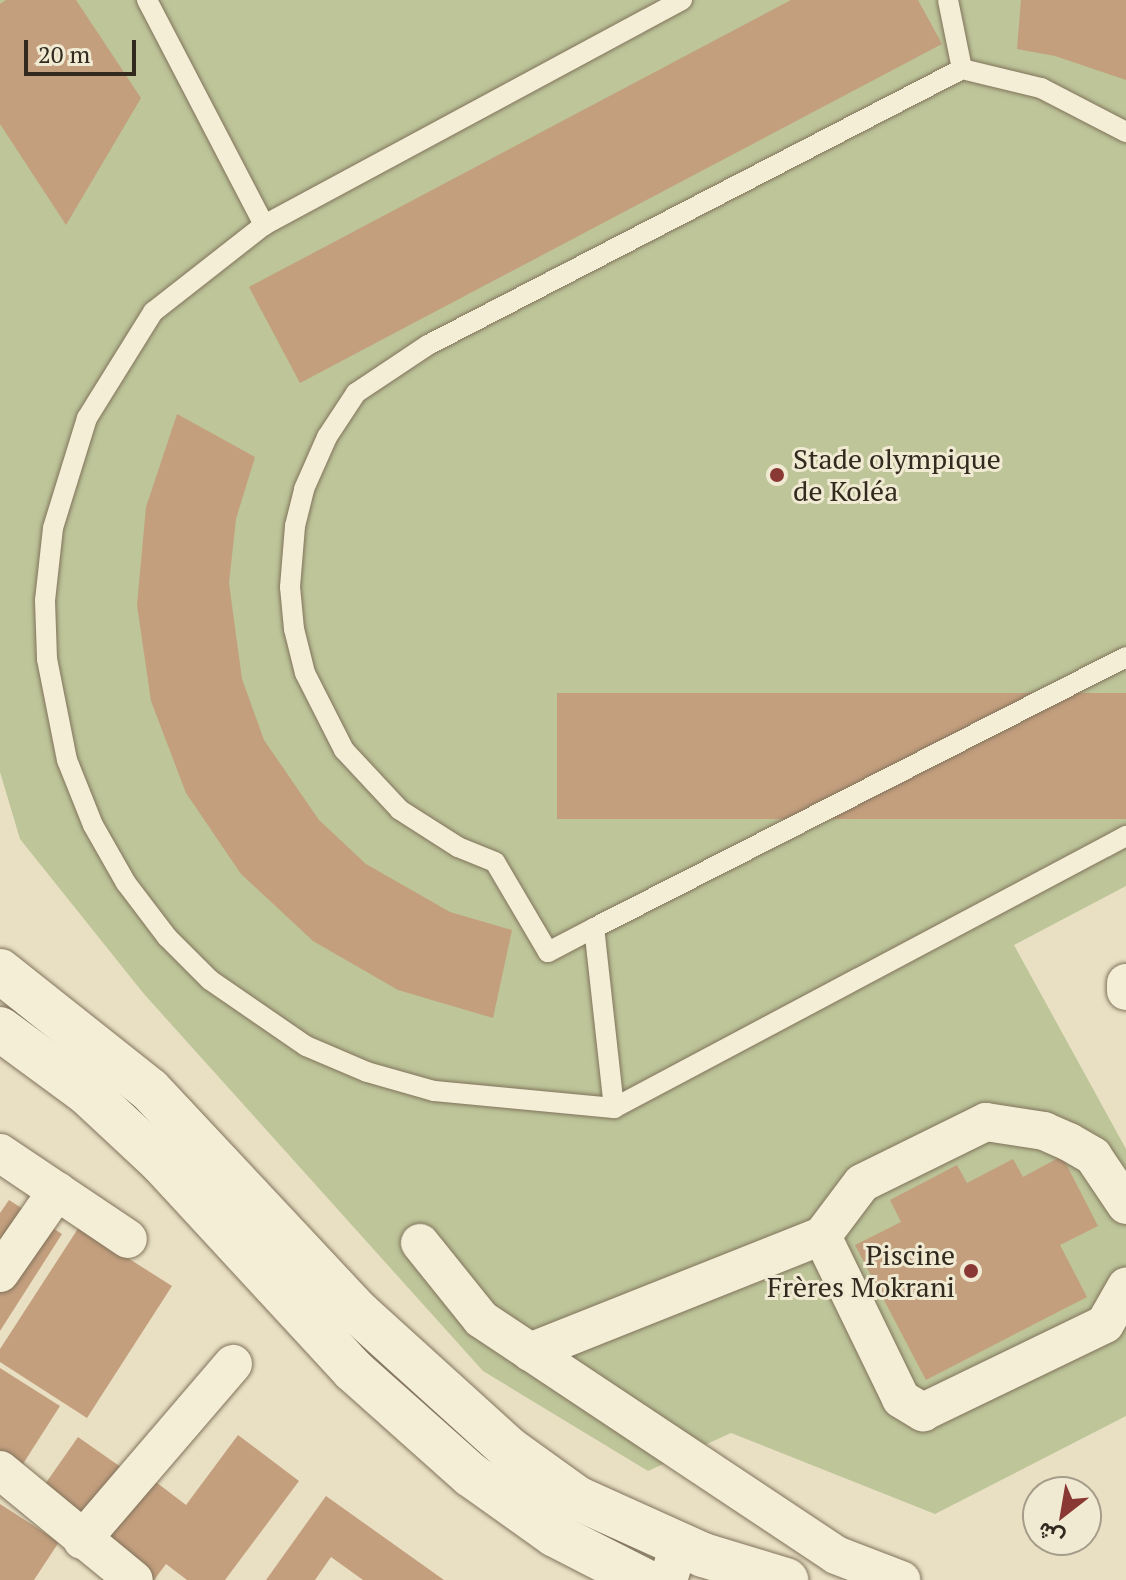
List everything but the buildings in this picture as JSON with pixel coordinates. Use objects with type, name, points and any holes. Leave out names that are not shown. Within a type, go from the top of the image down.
[{"type":"main road","points":[[0,971],[150,1090],[359,1313],[442,1393],[577,1498],[674,1562],[786,1580]]},
{"type":"main road","points":[[0,1029],[87,1093],[162,1163],[353,1370],[471,1475],[555,1535],[643,1580]]},
{"type":"street","points":[[1126,983],[1126,991]]},
{"type":"street","points":[[530,1352],[822,1236],[862,1183],[986,1122],[1044,1131],[1093,1156],[1126,1205]]},
{"type":"street","points":[[0,1153],[128,1239]]},
{"type":"street","points":[[0,1273],[57,1191]]},
{"type":"street","points":[[822,1236],[901,1399],[923,1412],[1105,1324],[1126,1287]]},
{"type":"street","points":[[420,1243],[481,1319],[836,1555],[901,1580]]},
{"type":"street","points":[[0,1470],[102,1566],[233,1364]]},
{"type":"lane","points":[[147,0],[264,225]]},
{"type":"lane","points":[[682,0],[264,225],[153,312],[102,391],[66,472],[53,528],[45,601],[47,659],[67,760],[93,825],[126,883],[167,937],[254,1015],[306,1046],[367,1072],[434,1091],[614,1108],[1126,836]]},
{"type":"lane","points":[[948,0],[962,69]]},
{"type":"lane","points":[[1126,132],[1041,88],[962,69],[402,361],[356,393],[327,437],[304,489],[295,526],[290,587],[294,629],[311,687],[344,750],[400,810],[458,847],[495,862],[548,952],[1126,657]]},
{"type":"lane","points":[[594,928],[614,1108]]},
{"type":"green space","points":[[0,0],[1126,0],[1126,886],[1014,945],[1126,1149],[1126,1416],[935,1514],[731,1433],[648,1471],[483,1371],[144,994],[20,839],[0,772]]},
{"type":"place","name":"Stade olympique de Koléa","points":[[777,475]]},
{"type":"place","name":"Piscine Frères Mokrani","points":[[971,1271]]}]
